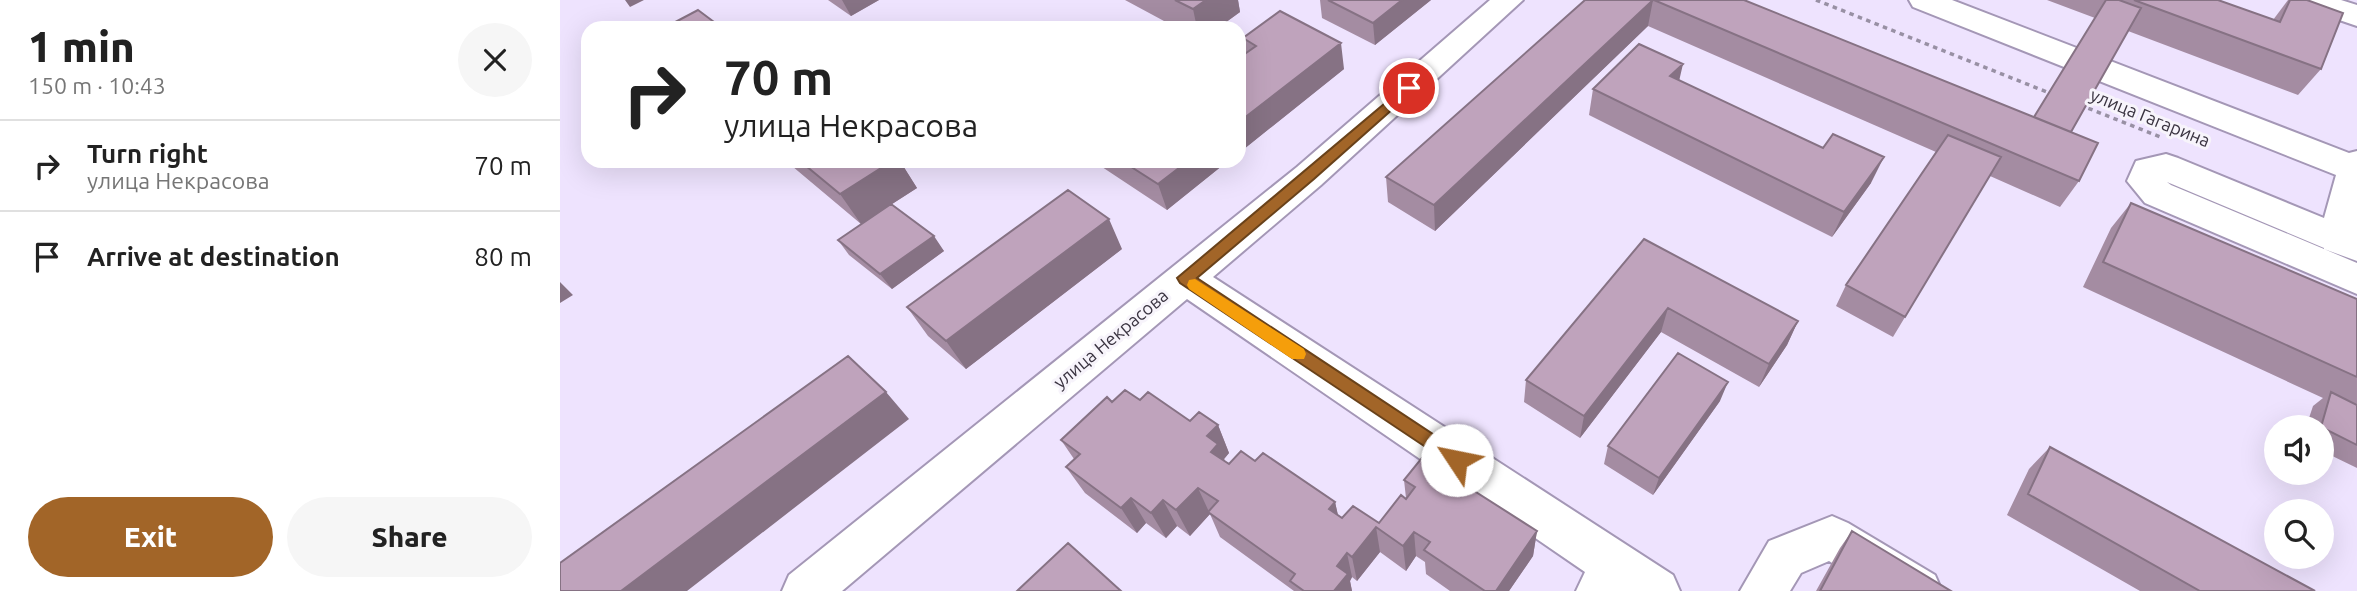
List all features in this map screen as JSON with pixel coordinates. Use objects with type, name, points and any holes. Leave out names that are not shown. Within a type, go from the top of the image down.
[{"type":"street","name":"улица Некрасова","points":[[806,591],[1309,176],[1508,0]]},
{"type":"street","points":[[1924,0],[2355,181],[2347,243],[2166,167],[2148,170],[2145,181],[2158,194],[2357,279]]},
{"type":"street","points":[[2312,0],[2357,16]]},
{"type":"street","points":[[1185,278],[1608,578],[1656,591]]},
{"type":"street","points":[[1764,591],[1785,557],[1832,538],[1918,591]]},
{"type":"path","points":[[1816,0],[2061,97]]},
{"type":"path","name":"улица Гагарина","points":[[2074,102],[2164,138]]},
{"type":"building","points":[[1175,0],[1206,0],[1193,9]]},
{"type":"building","points":[[1328,0],[1402,0],[1373,23]]},
{"type":"building","points":[[1585,0],[1653,0],[1434,205],[1386,177]]},
{"type":"building","points":[[1654,0],[1744,0],[2098,143],[2079,181]]},
{"type":"building","points":[[2106,0],[2119,0],[2141,8],[2071,132],[2034,117]]},
{"type":"building","points":[[2134,0],[2218,0],[2280,22],[2290,0],[2307,0],[2343,13],[2321,69]]},
{"type":"building","points":[[698,10],[713,21],[677,21]]},
{"type":"building","points":[[1280,11],[1341,43],[1246,117],[1246,53],[1256,46],[1246,40],[1246,36]]},
{"type":"building","points":[[1639,44],[1683,64],[1670,76],[1823,148],[1833,134],[1884,157],[1844,212],[1593,89]]},
{"type":"building","points":[[1948,135],[2001,157],[1905,317],[1846,285]]},
{"type":"building","points":[[808,168],[881,168],[840,194]]},
{"type":"building","points":[[1133,168],[1179,168],[1158,184]]},
{"type":"building","points":[[1068,190],[1109,219],[946,341],[907,307]]},
{"type":"building","points":[[2131,203],[2357,299],[2357,377],[2103,262]]},
{"type":"building","points":[[891,204],[934,236],[880,274],[838,240]]},
{"type":"building","points":[[1644,239],[1798,321],[1769,364],[1668,308],[1584,416],[1526,380]]},
{"type":"building","points":[[1678,353],[1728,382],[1659,478],[1608,446]]},
{"type":"building","points":[[848,356],[886,392],[621,591],[560,591],[560,563]]},
{"type":"building","points":[[1125,390],[1140,400],[1148,392],[1190,421],[1199,412],[1218,425],[1207,436],[1218,444],[1211,452],[1229,464],[1241,451],[1255,461],[1263,453],[1335,502],[1329,509],[1342,518],[1353,506],[1379,523],[1401,495],[1406,499],[1415,487],[1404,480],[1425,454],[1457,475],[1454,478],[1537,531],[1496,591],[1485,591],[1424,550],[1430,542],[1414,532],[1403,546],[1376,527],[1352,557],[1347,553],[1337,566],[1348,574],[1334,591],[1304,591],[1290,581],[1295,574],[1208,512],[1218,501],[1198,488],[1176,510],[1163,500],[1151,513],[1131,498],[1121,508],[1066,467],[1080,454],[1061,440],[1107,397],[1112,402]]},
{"type":"building","points":[[2331,392],[2357,405],[2357,445],[2334,434],[2334,415],[2324,415]]},
{"type":"building","points":[[2050,447],[2264,563],[2264,569],[2275,569],[2315,591],[2200,591],[2028,494]]},
{"type":"building","points":[[1852,531],[1951,591],[1820,591]]},
{"type":"building","points":[[1068,543],[1121,591],[1017,591]]},
{"type":"slow traffic","points":[[1195,285],[1298,354]]},
{"type":"route","points":[[1409,88],[1309,176],[1185,278],[1457,460]]}]
